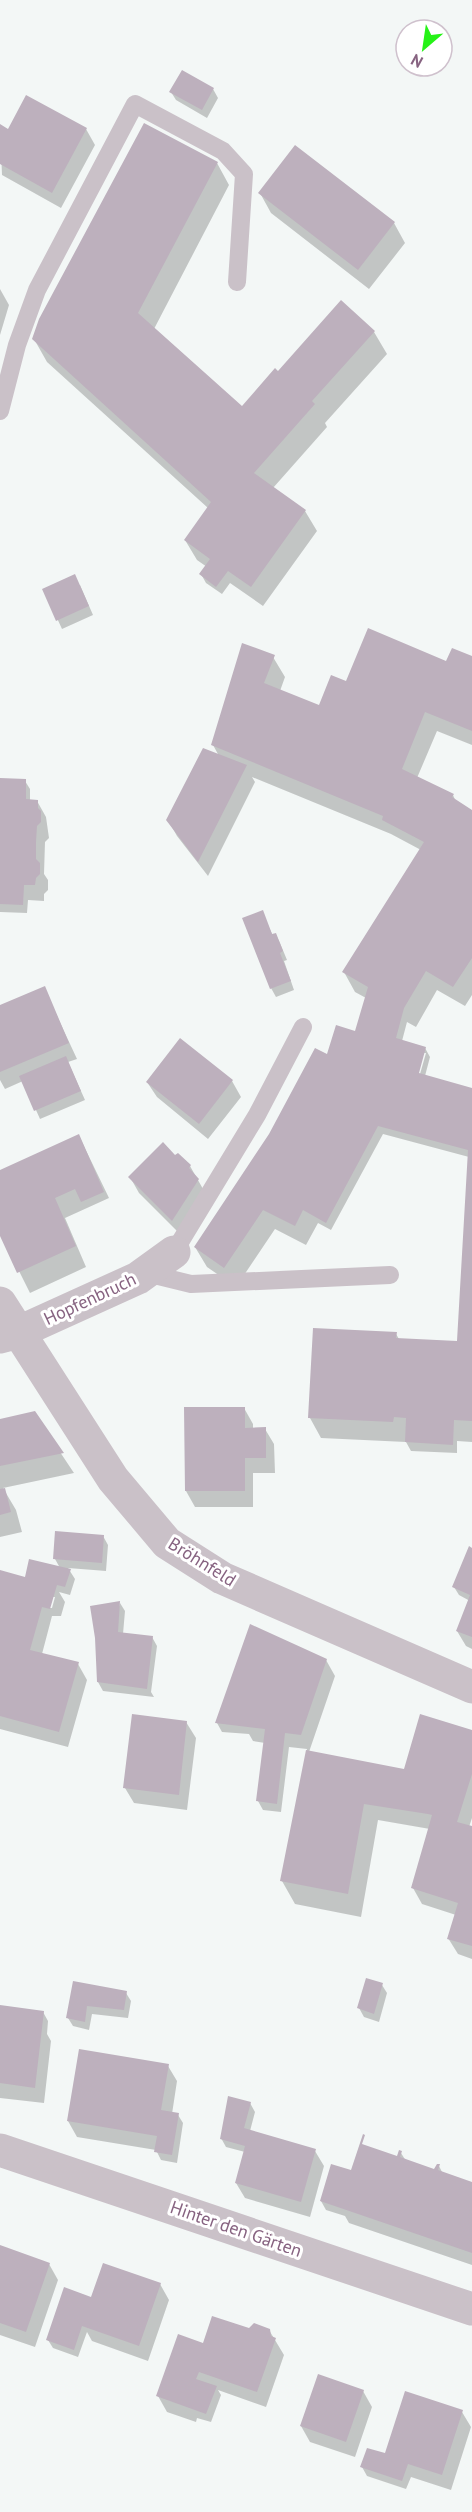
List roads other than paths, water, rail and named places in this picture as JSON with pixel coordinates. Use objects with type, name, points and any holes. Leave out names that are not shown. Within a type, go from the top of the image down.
[{"type":"street","name":"Hopfenbruch","points":[[9,1334],[146,1273],[174,1252]]},
{"type":"street","name":"Bröhnfeld","points":[[0,1303],[9,1334],[113,1479],[167,1543],[222,1578],[472,1688]]},
{"type":"street","name":"Hinter den Gärten","points":[[0,2150],[472,2309]]},
{"type":"lane","points":[[0,411],[17,345],[37,290],[135,104],[223,151],[244,174],[237,282]]},
{"type":"lane","points":[[174,1252],[257,1115],[303,1027]]},
{"type":"lane","points":[[146,1273],[191,1284],[390,1275]]}]
